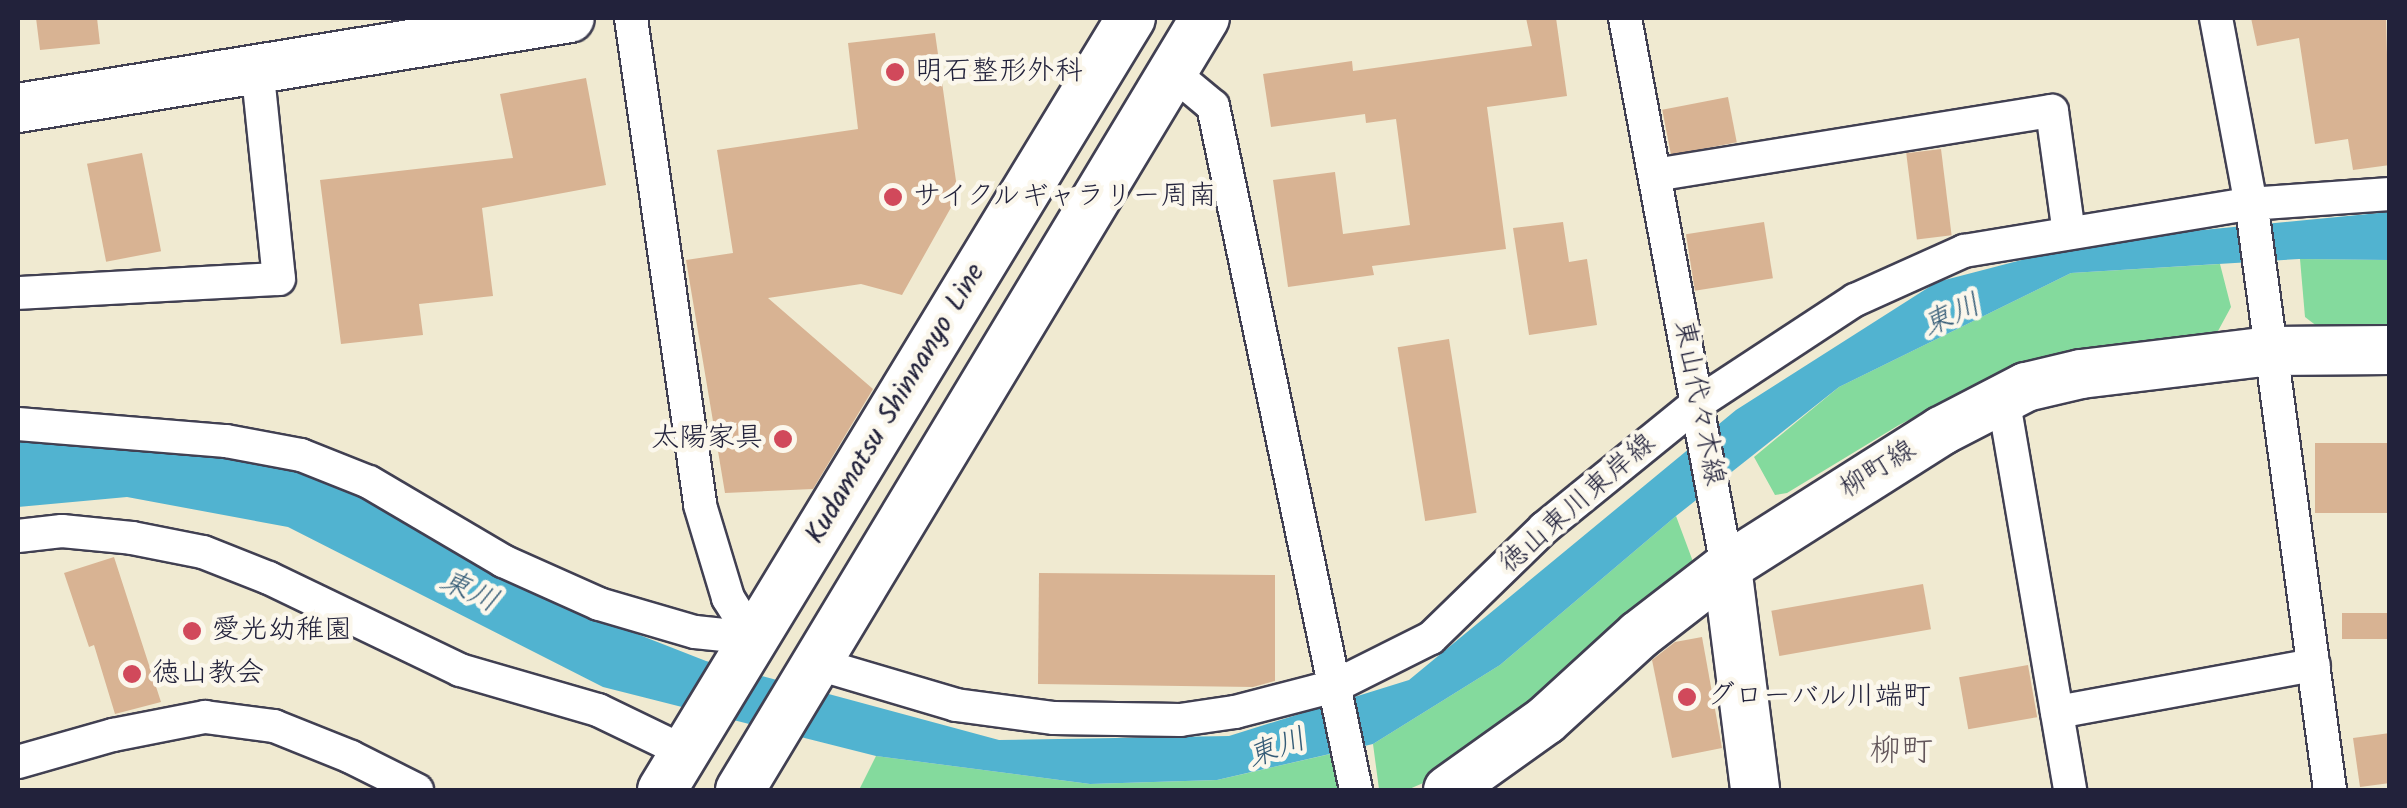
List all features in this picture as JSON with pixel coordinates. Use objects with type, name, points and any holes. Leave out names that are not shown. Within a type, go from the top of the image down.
[{"type":"street","points":[[18,108],[570,18]]},
{"type":"street","points":[[630,18],[700,505],[728,598],[753,638]]},
{"type":"street","name":"Kudamatsu Shinnanyo Line","points":[[674,771],[1131,18]]},
{"type":"street","points":[[756,786],[818,664],[1204,18]]},
{"type":"street","name":"東山代々木線","points":[[1625,18],[1724,547],[1756,790]]},
{"type":"street","points":[[2216,18],[2251,210],[2330,790]]},
{"type":"street","points":[[18,292],[280,280],[257,67]]},
{"type":"street","points":[[1172,72],[1213,106],[1354,782]]},
{"type":"street","points":[[1655,175],[2052,111],[2069,233]]},
{"type":"street","name":"徳山東川東岸線","points":[[818,664],[956,704],[1054,718],[1180,720],[1235,712],[1335,686],[1431,638],[1544,528],[1856,300],[1964,251],[2069,233],[2390,194]]},
{"type":"street","name":"柳町線","points":[[1448,790],[1546,720],[1639,635],[1724,547],[2004,397],[2026,387],[2269,332],[2390,350]]},
{"type":"street","points":[[2004,397],[2070,790]]},
{"type":"street","points":[[18,424],[226,442],[301,455],[370,482],[503,560],[599,604],[696,632],[753,638]]},
{"type":"street","points":[[18,536],[62,531],[132,538],[203,552],[269,578],[460,670],[598,710],[674,771]]},
{"type":"street","points":[[2057,712],[2314,665]]},
{"type":"street","points":[[18,762],[113,735],[205,717],[274,726],[351,757],[417,790]]},
{"type":"green space","points":[[2300,259],[2389,260],[2389,330],[2318,327],[2305,317]]},
{"type":"green space","points":[[2220,264],[2231,307],[2218,331],[2198,340],[2029,370],[1959,395],[1899,425],[1787,493],[1775,495],[1754,457],[1839,387],[2071,273]]},
{"type":"green space","points":[[1676,516],[1695,567],[1444,774],[1407,790],[1379,789],[1373,744],[1500,665]]},
{"type":"green space","points":[[1339,752],[1342,790],[859,790],[876,756],[1090,784],[1217,780]]},
{"type":"water","name":"東川","points":[[2389,212],[2389,260],[2299,259],[2071,273],[1839,387],[1676,516],[1500,665],[1373,744],[1217,780],[1090,784],[876,756],[603,687],[288,527],[127,497],[18,507],[18,436],[141,435],[314,471],[527,591],[706,661],[999,740],[1229,736],[1409,680],[1736,410],[1937,282],[2099,240]]},
{"type":"building","points":[[36,18],[97,18],[100,44],[40,50]]},
{"type":"building","points":[[1526,18],[1556,18],[1567,96],[1487,107],[1506,249],[1372,266],[1374,275],[1288,287],[1273,180],[1335,172],[1343,234],[1410,225],[1396,119],[1366,123],[1365,114],[1271,127],[1263,74],[1352,61],[1353,71],[1532,46]]},
{"type":"building","points":[[2251,18],[2386,18],[2390,165],[2353,170],[2348,139],[2315,144],[2299,38],[2257,46]]},
{"type":"building","points":[[935,33],[958,195],[902,295],[861,284],[768,298],[873,389],[813,489],[725,493],[686,260],[733,253],[717,150],[858,129],[848,43]]},
{"type":"building","points":[[586,78],[606,185],[482,208],[493,296],[419,304],[423,335],[341,344],[320,180],[513,158],[500,94]]},
{"type":"building","points":[[1728,97],[1737,142],[1671,155],[1662,110]]},
{"type":"building","points":[[1941,149],[1952,235],[1917,240],[1906,153]]},
{"type":"building","points":[[142,153],[161,251],[106,262],[87,164]]},
{"type":"building","points":[[1563,222],[1569,262],[1587,259],[1597,325],[1529,335],[1513,228]]},
{"type":"building","points":[[1764,222],[1773,278],[1695,291],[1686,234]]},
{"type":"building","points":[[1449,339],[1477,513],[1425,521],[1398,347]]},
{"type":"building","points":[[2315,443],[2390,443],[2390,513],[2315,513]]},
{"type":"building","points":[[114,557],[161,702],[115,714],[94,645],[89,647],[64,573]]},
{"type":"building","points":[[1039,573],[1275,575],[1275,681],[1253,687],[1038,684]]},
{"type":"building","points":[[1923,584],[1931,629],[1779,656],[1771,611]]},
{"type":"building","points":[[2342,613],[2390,613],[2390,639],[2342,639]]},
{"type":"building","name":"グローバル川端町","points":[[1702,637],[1722,748],[1672,758],[1652,660],[1675,642]]},
{"type":"building","points":[[2028,665],[2037,717],[1968,729],[1959,677]]},
{"type":"building","points":[[2390,733],[2390,783],[2360,787],[2353,738]]},
{"type":"place","name":"明石整形外科","points":[[895,72]]},
{"type":"place","name":"サイクルギャラリー周南","points":[[893,197]]},
{"type":"place","name":"太陽家具","points":[[783,439]]},
{"type":"place","name":"愛光幼稚園","points":[[192,631]]},
{"type":"place","name":"徳山教会","points":[[132,674]]},
{"type":"place","name":"グローバル川端町","points":[[1687,697]]},
{"type":"district","name":"柳町","points":[[1901,752]]}]
